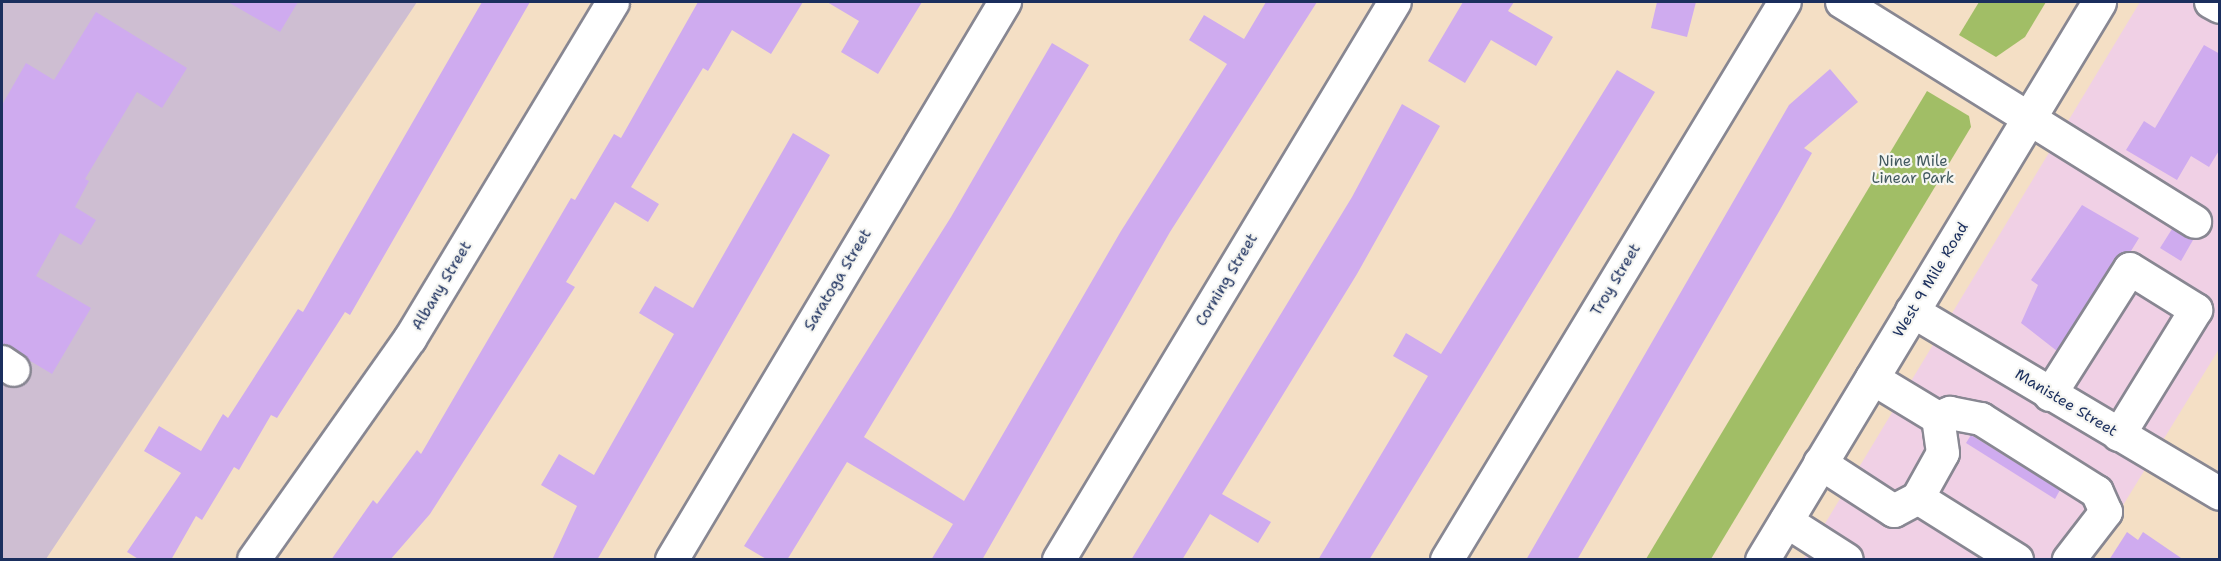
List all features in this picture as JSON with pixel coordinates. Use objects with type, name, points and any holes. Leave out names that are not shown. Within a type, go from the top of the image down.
[{"type":"main road","name":"West 9 Mile Road","points":[[1762,560],[2099,2]]},
{"type":"street","name":"Albany Street","points":[[254,560],[410,339],[613,2]]},
{"type":"street","name":"Saratoga Street","points":[[672,560],[1005,2]]},
{"type":"street","name":"Corning Street","points":[[1059,560],[1395,2]]},
{"type":"street","name":"Troy Street","points":[[1447,560],[1785,2]]},
{"type":"street","points":[[1842,2],[2031,116],[2077,152],[2195,222]]},
{"type":"street","points":[[2211,2],[2220,6]]},
{"type":"street","points":[[2050,394],[2130,269],[2196,310],[2119,435]]},
{"type":"street","name":"Manistee Street","points":[[1912,311],[2220,494]]},
{"type":"street","points":[[1872,378],[1938,418]]},
{"type":"street","points":[[1938,418],[1950,413],[1981,419],[2097,492],[2106,512],[2069,560]]},
{"type":"street","points":[[1820,463],[1894,511],[1918,498],[1943,453],[1938,418]]},
{"type":"street","points":[[1918,498],[2017,560]]},
{"type":"street","points":[[1786,521],[1847,560]]},
{"type":"shaded area","points":[[2,2],[417,2],[46,559],[2,559]]},
{"type":"shaded area","points":[[2140,2],[2219,2],[2219,349],[2090,559],[1803,560]]},
{"type":"green space","points":[[1979,2],[2046,2],[2025,37],[1996,57],[1959,35]]},
{"type":"green space","name":"Nine Mile Linear Park","points":[[1927,91],[1969,116],[1971,127],[1711,559],[1646,559]]},
{"type":"building","points":[[228,2],[298,2],[280,32]]},
{"type":"building","points":[[482,2],[530,2],[350,315],[345,312],[277,418],[271,415],[239,470],[234,467],[202,520],[196,516],[171,560],[140,560],[127,552],[181,473],[144,451],[159,426],[201,451],[223,414],[228,418],[298,309],[303,312]]},
{"type":"building","points":[[698,2],[803,2],[771,54],[732,30],[708,71],[703,68],[631,187],[659,204],[648,222],[615,202],[566,282],[575,287],[430,514],[390,560],[331,560],[373,500],[377,504],[417,450],[421,454],[571,198],[575,200],[614,134],[621,138]]},
{"type":"building","points":[[827,2],[922,2],[878,74],[841,52],[859,21]]},
{"type":"building","points":[[1266,2],[1317,2],[1170,232],[982,560],[931,560],[953,524],[847,462],[787,560],[768,560],[744,546],[951,217],[1052,43],[1089,65],[864,437],[964,501],[1121,231],[1227,64],[1189,40],[1204,15],[1244,39]]},
{"type":"building","points":[[1463,2],[1514,2],[1508,11],[1553,37],[1536,66],[1491,40],[1465,83],[1428,61]]},
{"type":"building","points":[[1657,2],[1696,2],[1687,37],[1651,28]]},
{"type":"building","points":[[96,12],[187,68],[162,108],[137,92],[85,179],[89,181],[75,207],[96,220],[81,245],[60,233],[36,276],[91,308],[52,374],[2,344],[2,105],[26,63],[54,80]]},
{"type":"building","points":[[2204,45],[2220,54],[2220,149],[2209,167],[2191,156],[2177,180],[2126,150],[2144,121],[2155,128]]},
{"type":"building","points":[[1830,69],[1858,102],[1804,148],[1812,153],[1577,560],[1526,560],[1789,105]]},
{"type":"building","points":[[1617,70],[1655,92],[1369,560],[1318,560],[1428,376],[1393,356],[1406,333],[1441,354]]},
{"type":"building","points":[[1402,104],[1440,126],[1357,274],[1222,494],[1271,522],[1258,543],[1210,514],[1182,560],[1131,560],[1352,197]]},
{"type":"building","points":[[793,133],[830,155],[597,560],[552,560],[577,506],[541,485],[559,454],[594,475],[674,334],[639,313],[655,286],[693,308]]},
{"type":"building","points":[[2082,205],[2139,238],[2131,251],[2115,259],[2057,351],[2021,323],[2038,285],[2031,280]]},
{"type":"building","points":[[2172,229],[2193,240],[2181,261],[2160,248]]},
{"type":"building","points":[[1971,435],[2060,490],[2055,499],[1966,443]]},
{"type":"building","points":[[2127,532],[2138,540],[2143,532],[2184,560],[2109,560]]}]
